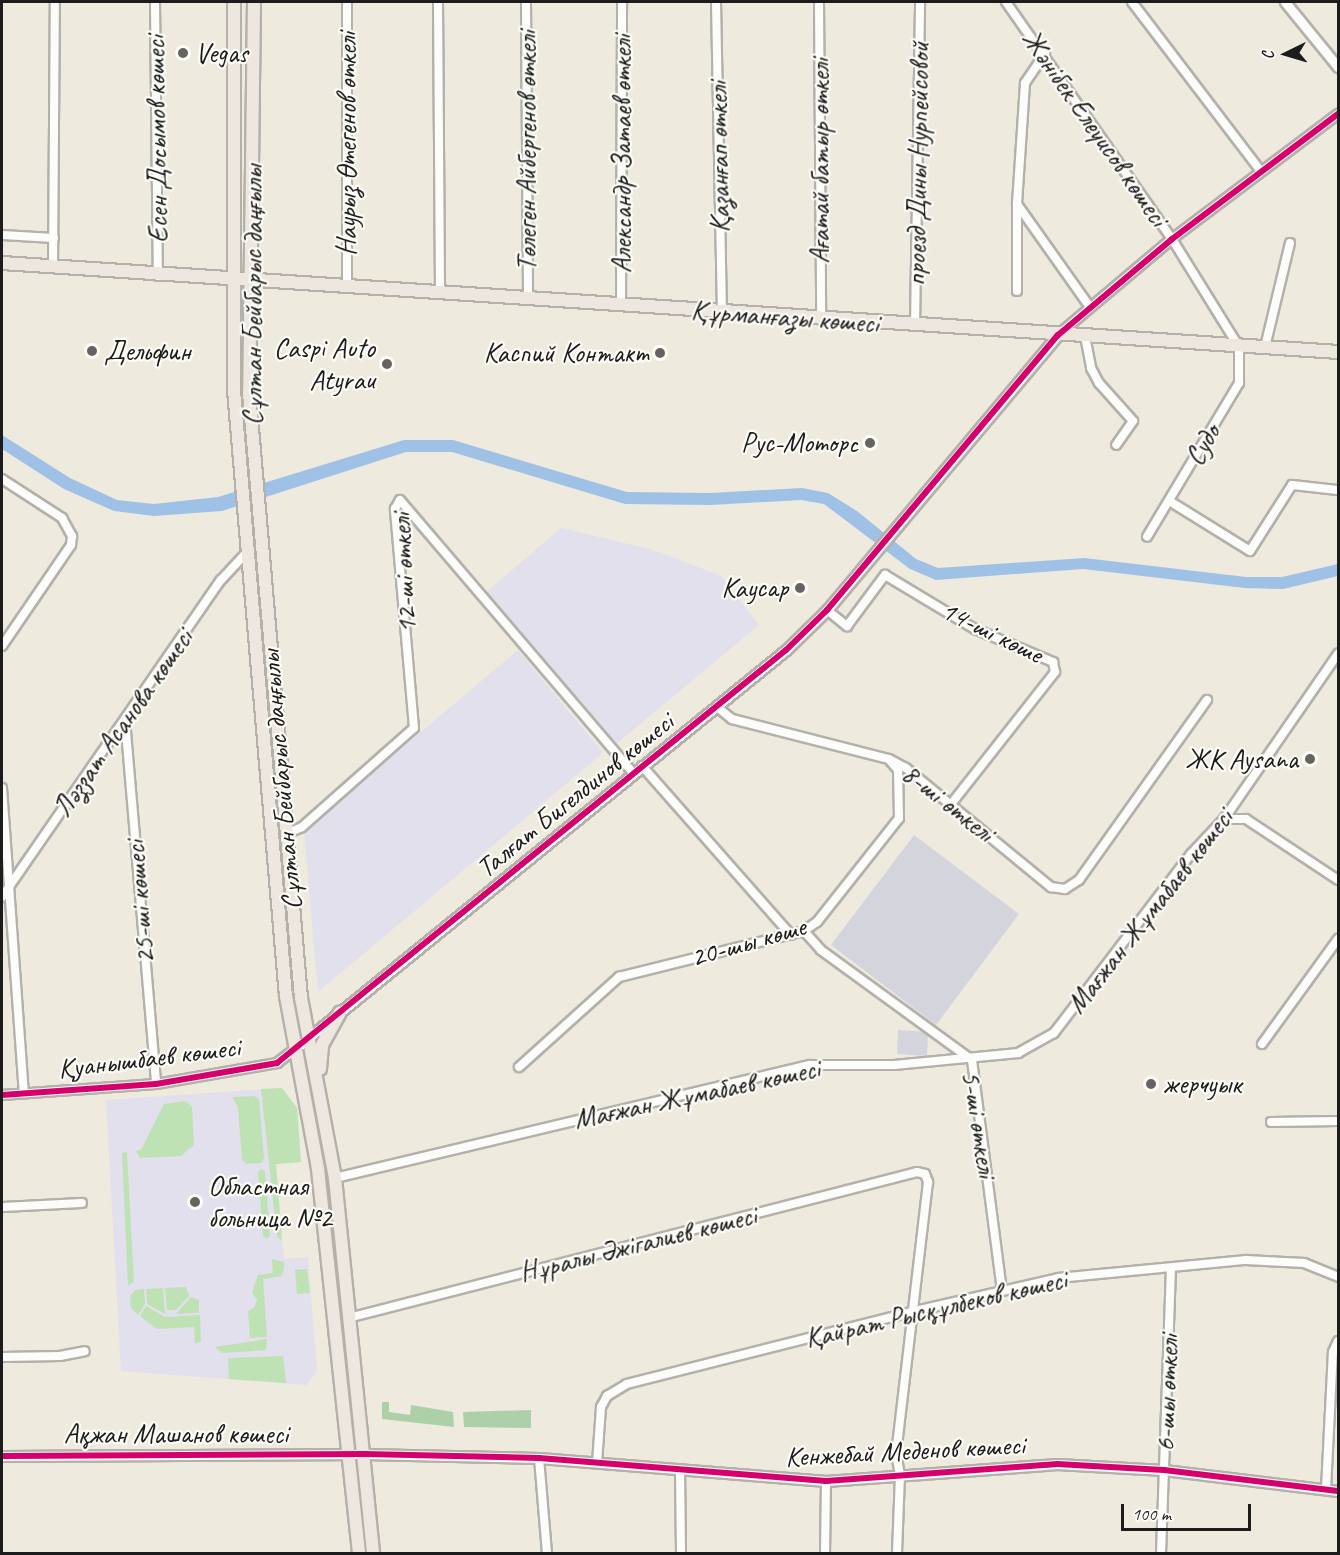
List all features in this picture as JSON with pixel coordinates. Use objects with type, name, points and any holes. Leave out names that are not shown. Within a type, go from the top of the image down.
[{"type":"main road","name":"Сұлтан Бейбарыс даңғылы","points":[[234,2],[232,261],[234,390],[286,996],[318,1169],[359,1554]]},
{"type":"main road","name":"Сұлтан Бейбарыс даңғылы","points":[[254,2],[253,280],[249,393],[285,834],[301,998],[321,1091],[335,1178],[352,1317],[373,1554]]},
{"type":"main road","points":[[253,256],[262,275],[279,282]]},
{"type":"main road","points":[[209,279],[224,273],[232,261]]},
{"type":"main road","points":[[2,263],[232,280]]},
{"type":"main road","points":[[209,279],[226,289],[233,307]]},
{"type":"main road","name":"Құрманғазы көшесі","points":[[232,280],[1338,352]]},
{"type":"main road","points":[[252,312],[263,291],[279,282]]},
{"type":"main road","points":[[321,1091],[322,1045],[340,1013]]},
{"type":"street","points":[[53,268],[55,2]]},
{"type":"street","name":"Есен Досымов көшесі","points":[[155,2],[158,276]]},
{"type":"street","name":"Наурыз Өтегенов өткелі","points":[[346,287],[347,2]]},
{"type":"street","points":[[438,2],[440,294]]},
{"type":"street","name":"Төлеген Айбергенов өткелі","points":[[526,2],[528,300]]},
{"type":"street","name":"Александр Затаев өткелі","points":[[621,306],[622,2]]},
{"type":"street","name":"Қазанғап өткелі","points":[[716,2],[722,313]]},
{"type":"street","name":"Ағатай батыр өткелі","points":[[819,2],[821,320]]},
{"type":"street","name":"проезд Дины Нурпейсовой","points":[[915,326],[920,2]]},
{"type":"street","name":"Жәнібек Елеуисов көшесі","points":[[1006,2],[1045,53],[1172,239],[1239,347]]},
{"type":"street","points":[[1132,2],[1260,170]]},
{"type":"street","points":[[1285,2],[1338,68]]},
{"type":"street","points":[[1017,291],[1017,204],[1024,83],[1045,53]]},
{"type":"street","points":[[1058,335],[1172,239],[1260,170],[1338,114]]},
{"type":"street","points":[[1017,204],[1090,307]]},
{"type":"street","points":[[2,235],[54,238]]},
{"type":"street","points":[[1265,347],[1290,243]]},
{"type":"street","name":"Талғат Бигелдинов көшесі","points":[[296,1048],[717,707],[827,610],[910,508],[1058,335]]},
{"type":"street","points":[[1085,336],[1091,368],[1099,383],[1133,421],[1116,445]]},
{"type":"street","name":"Судо","points":[[1147,537],[1171,502],[1239,382],[1239,347]]},
{"type":"street","points":[[2,480],[62,518],[72,536],[71,545],[2,646]]},
{"type":"street","points":[[1171,502],[1250,551],[1292,485],[1338,490]]},
{"type":"street","name":"12-ші өткелі","points":[[285,834],[302,827],[414,728],[395,508],[400,500],[634,774]]},
{"type":"street","name":"Ләззат Асанова көшесі","points":[[2,897],[221,580],[248,551]]},
{"type":"street","name":"14-ші көше","points":[[827,610],[847,626],[885,575],[975,629],[1053,662],[1054,672],[952,803]]},
{"type":"street","name":"Мағжан Жұмабаев көшесі","points":[[335,1178],[810,1065],[972,1060],[1018,1053],[1054,1033],[1191,854],[1224,819],[1338,654]]},
{"type":"street","name":"8-ші өткелі","points":[[717,707],[732,719],[889,759],[952,803],[1051,887],[1065,889],[1079,880],[1208,700]]},
{"type":"street","name":"25-ші көшесі","points":[[125,720],[156,1084]]},
{"type":"street","name":"20-шы көше","points":[[519,1066],[619,977],[791,935],[804,931],[825,914],[900,818],[898,770],[889,759]]},
{"type":"street","points":[[642,766],[791,935]]},
{"type":"street","points":[[2,788],[24,1093]]},
{"type":"street","points":[[1224,819],[1246,819],[1338,880]]},
{"type":"street","name":"5-ші өткелі","points":[[804,931],[821,950],[972,1060],[1002,1290]]},
{"type":"street","points":[[1262,1044],[1338,939]]},
{"type":"street","name":"Қуанышбаев көшесі","points":[[2,1095],[156,1084],[277,1063],[296,1048]]},
{"type":"street","points":[[1271,1122],[1338,1121]]},
{"type":"street","name":"Нұралы Әжiгалиев көшесi","points":[[352,1317],[917,1172],[925,1174]]},
{"type":"street","name":"5-ші өткелі","points":[[897,1554],[900,1475],[896,1454],[928,1182],[925,1174]]},
{"type":"street","points":[[2,1207],[82,1203]]},
{"type":"street","name":"Қайрат Рысқұлбеков көшесі","points":[[597,1463],[601,1407],[607,1396],[627,1384],[911,1312],[1058,1278],[1171,1269],[1246,1260],[1304,1263],[1338,1277]]},
{"type":"street","name":"6-шы өткелі","points":[[1161,1554],[1171,1269]]},
{"type":"street","points":[[1326,1489],[1333,1352],[1338,1341]]},
{"type":"street","points":[[2,1357],[60,1356],[85,1351]]},
{"type":"street","name":"Ақжан Машанов көшесі","points":[[2,1456],[365,1454]]},
{"type":"street","name":"Кенжебай Меденов көшесі","points":[[365,1454],[539,1458],[826,1481],[1057,1464],[1164,1470],[1338,1491]]},
{"type":"street","points":[[539,1458],[547,1554]]},
{"type":"street","points":[[680,1470],[681,1554]]},
{"type":"street","points":[[825,1554],[826,1481]]},
{"type":"shaded area","points":[[561,528],[654,550],[721,576],[759,625],[616,744],[484,594]]},
{"type":"shaded area","points":[[518,650],[603,753],[318,992],[304,831]]},
{"type":"shaded area","points":[[914,835],[1019,914],[936,1025],[831,945]]},
{"type":"shaded area","points":[[898,1030],[928,1032],[927,1056],[897,1054]]},
{"type":"shaded area","name":"Областная больница №2","points":[[282,1088],[297,1108],[301,1162],[276,1164],[284,1259],[308,1257],[317,1370],[307,1385],[121,1371],[106,1100]]},
{"type":"green space","points":[[282,1088],[297,1108],[301,1162],[276,1164],[282,1240],[277,1237],[261,1089]]},
{"type":"green space","points":[[254,1096],[259,1099],[264,1158],[261,1163],[247,1164],[242,1160],[238,1107],[232,1097]]},
{"type":"green space","points":[[186,1101],[192,1107],[194,1145],[181,1156],[140,1158],[136,1151],[141,1150],[164,1104]]},
{"type":"green space","points":[[127,1152],[134,1282],[128,1286],[122,1153]]},
{"type":"green space","points":[[262,1169],[265,1171],[270,1236],[267,1238],[263,1237],[258,1172]]},
{"type":"green space","points":[[272,1259],[284,1262],[284,1269],[281,1276],[263,1279],[267,1337],[250,1338],[248,1311],[254,1308],[257,1300],[252,1293],[258,1275],[273,1273]]},
{"type":"green space","points":[[307,1269],[310,1293],[297,1294],[295,1270]]},
{"type":"green space","points":[[186,1287],[189,1296],[176,1310],[167,1310],[165,1288]]},
{"type":"green space","points":[[163,1288],[165,1314],[147,1304],[146,1289]]},
{"type":"green space","points":[[144,1289],[145,1304],[138,1315],[131,1308],[130,1296],[135,1290]]},
{"type":"green space","points":[[191,1297],[199,1300],[199,1313],[176,1314]]},
{"type":"green space","points":[[146,1306],[165,1317],[200,1315],[201,1342],[195,1343],[194,1327],[157,1329],[140,1316]]},
{"type":"green space","points":[[267,1339],[266,1350],[222,1353],[215,1347]]},
{"type":"green space","points":[[283,1356],[286,1383],[229,1379],[228,1358]]},
{"type":"green space","points":[[382,1402],[389,1402],[389,1412],[410,1415],[411,1405],[453,1412],[454,1427],[382,1419]]},
{"type":"green space","points":[[531,1410],[531,1428],[464,1427],[463,1412]]},
{"type":"water","points":[[2,435],[70,478],[117,500],[154,504],[218,497],[404,440],[453,440],[627,492],[710,493],[802,488],[828,493],[857,511],[916,559],[938,568],[1084,558],[1246,577],[1282,577],[1338,564],[1338,576],[1283,589],[1245,588],[1083,569],[936,580],[910,569],[824,504],[801,500],[710,505],[625,504],[452,452],[406,452],[222,511],[154,516],[114,511],[64,489],[2,449]]},
{"type":"cycle path","points":[[2,1095],[156,1084],[277,1063],[786,650],[827,610],[1058,335],[1172,239],[1338,114]]},
{"type":"cycle path","points":[[2,1456],[365,1454],[539,1458],[826,1481],[1057,1464],[1164,1470],[1338,1491]]},
{"type":"place","name":"Vegas","points":[[183,53]]},
{"type":"place","name":"Дельфин","points":[[92,351]]},
{"type":"place","name":"Каспий Контакт","points":[[660,353]]},
{"type":"place","name":"Caspi Auto Atyrau","points":[[387,364]]},
{"type":"place","name":"Рус-Моторс","points":[[870,443]]},
{"type":"place","name":"Каусар","points":[[800,588]]},
{"type":"place","name":"ЖК Aysana","points":[[1310,759]]},
{"type":"place","name":"жерчуык","points":[[1151,1084]]},
{"type":"place","name":"Областная больница №2","points":[[195,1202]]}]
